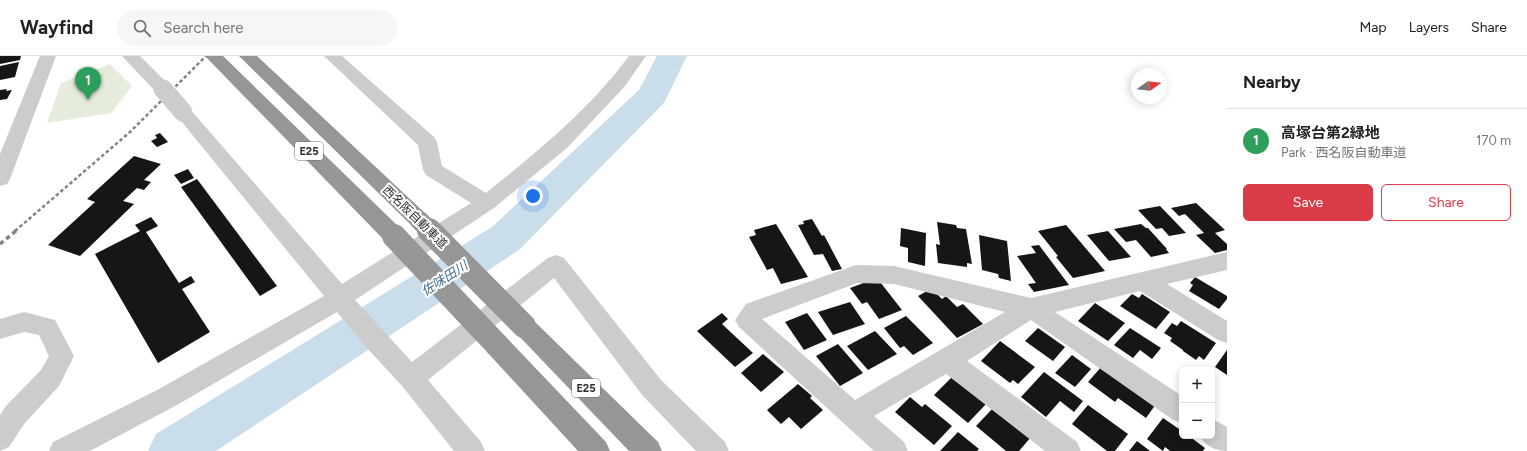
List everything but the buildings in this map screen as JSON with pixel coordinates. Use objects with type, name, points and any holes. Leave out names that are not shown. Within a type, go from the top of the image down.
[{"type":"highway","name":"西名阪自動車道","points":[[247,56],[419,220],[648,451]]},
{"type":"highway","name":"E25","points":[[219,61],[394,236],[596,451]]},
{"type":"street","points":[[0,179],[48,56]]},
{"type":"street","points":[[130,56],[163,89],[183,112],[377,342],[411,378],[470,451]]},
{"type":"street","points":[[332,56],[427,142],[433,170],[487,203]]},
{"type":"street","points":[[63,451],[344,303],[487,203],[561,142],[619,82],[638,56]]},
{"type":"street","points":[[853,415],[947,360],[1031,308],[1227,261]]},
{"type":"street","points":[[411,378],[556,264],[652,388],[715,451]]},
{"type":"street","points":[[894,451],[747,320],[754,311],[856,274],[894,275],[1031,308],[1179,409]]},
{"type":"street","points":[[1143,281],[1227,333]]},
{"type":"street","points":[[0,329],[24,322],[47,327],[62,356],[50,378],[16,415],[0,438]]},
{"type":"street","points":[[947,360],[1067,451]]},
{"type":"street","points":[[1215,434],[1227,442]]},
{"type":"shaded area","points":[[110,64],[132,86],[111,113],[47,123],[61,83]]},
{"type":"waterway","name":"佐味田川","points":[[173,451],[506,238],[652,96],[672,56]]},
{"type":"railway","points":[[15,231],[130,132],[206,56]]},
{"type":"railway","points":[[0,244],[17,230]]},
{"type":"place","name":"高塚台第2緑地","points":[[88,100]]}]
